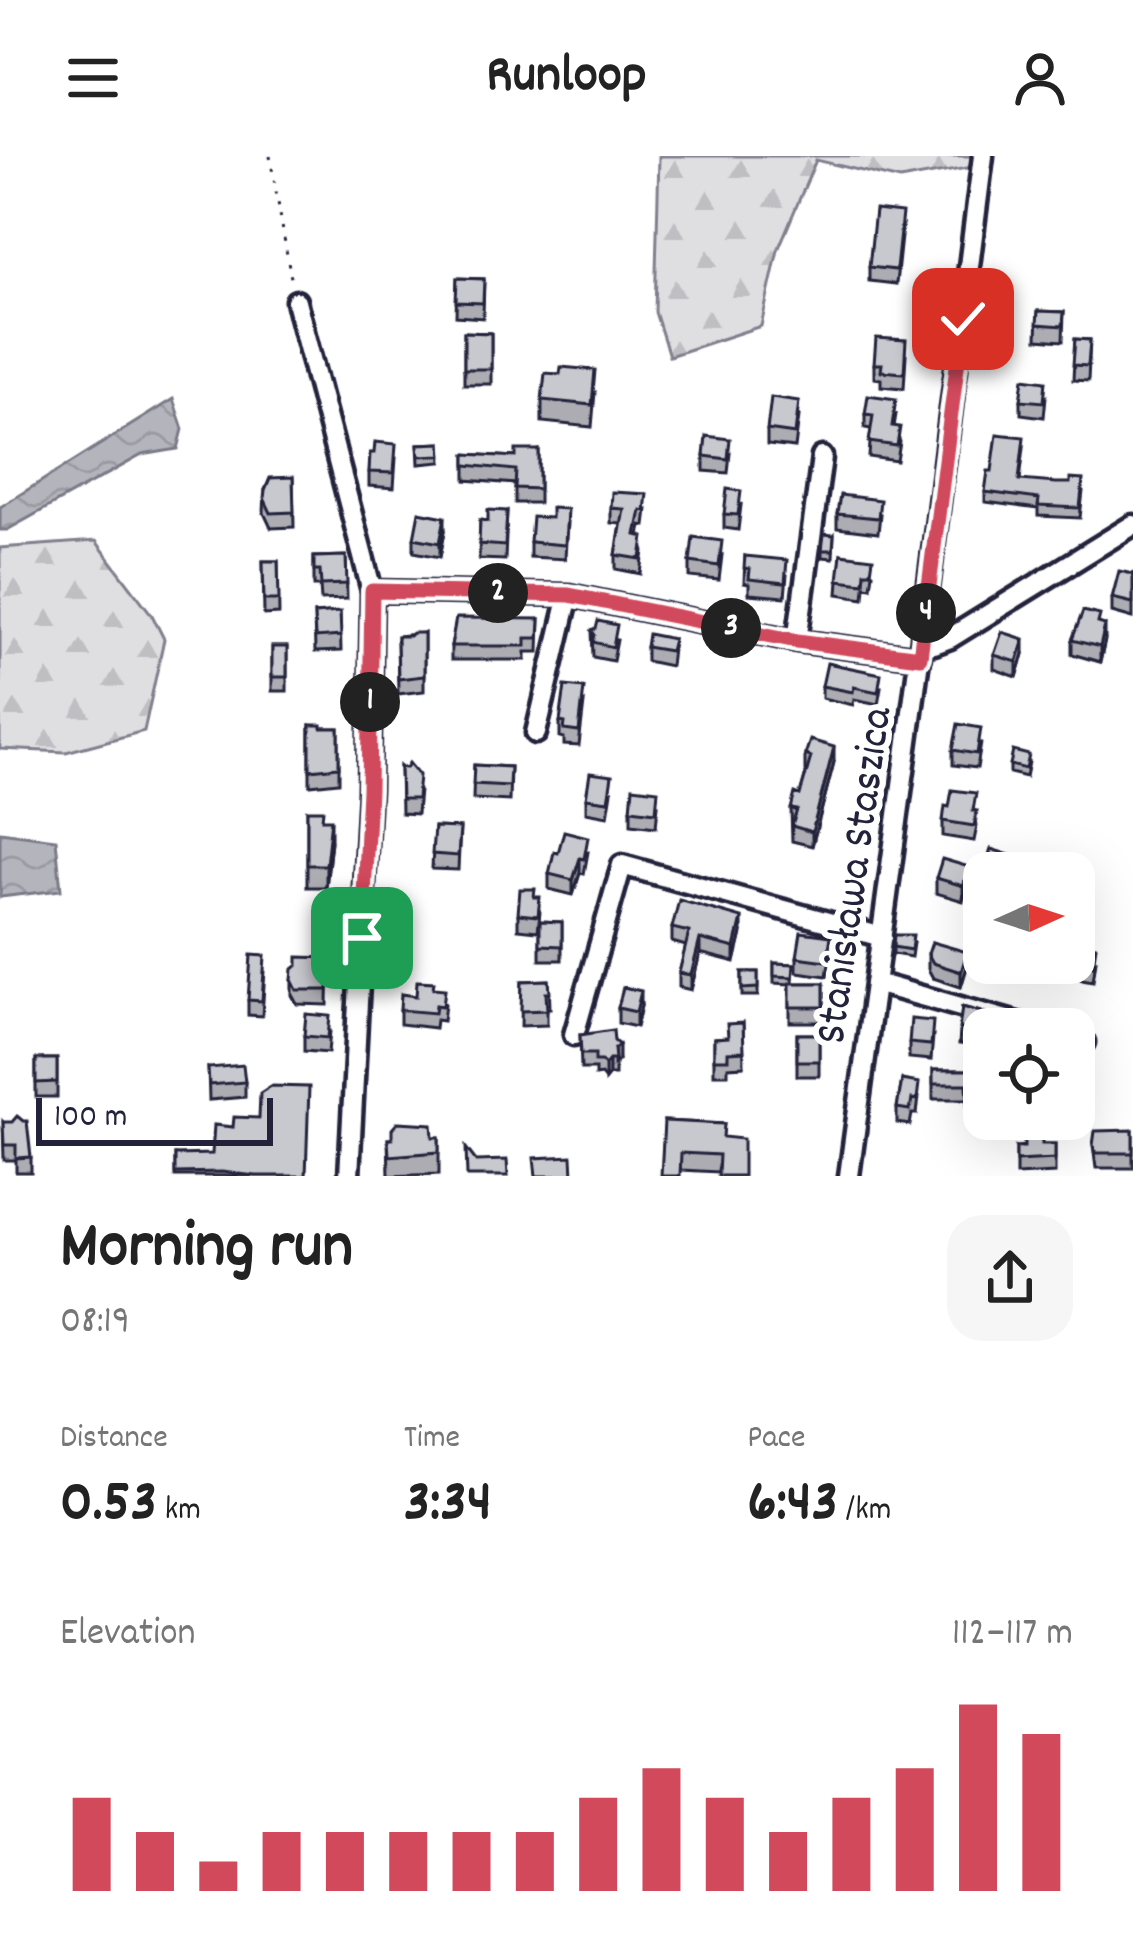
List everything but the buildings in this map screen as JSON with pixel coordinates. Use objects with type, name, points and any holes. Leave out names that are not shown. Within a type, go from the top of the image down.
[{"type":"street","name":"Stanisława Staszica","points":[[849,1176],[983,156]]},
{"type":"street","points":[[296,301],[372,591],[369,790],[349,1176]]},
{"type":"street","points":[[797,641],[822,457]]},
{"type":"street","points":[[372,591],[569,595],[797,641],[921,651],[950,638],[1133,525]]},
{"type":"street","points":[[536,733],[569,595]]},
{"type":"street","points":[[574,1035],[622,865],[882,937]]},
{"type":"street","points":[[875,983],[964,1008]]},
{"type":"path","points":[[270,156],[296,301]]},
{"type":"green space","points":[[659,156],[979,156],[978,166],[900,180],[816,160],[778,250],[761,326],[669,356],[655,312]]},
{"type":"green space","points":[[96,541],[152,615],[164,639],[144,731],[66,752],[0,749],[0,548]]},
{"type":"water","points":[[173,399],[183,429],[178,449],[142,455],[0,530],[0,507]]},
{"type":"water","points":[[0,832],[56,839],[61,890],[0,897]]},
{"type":"route","points":[[362,938],[372,591],[569,595],[797,641],[920,657],[963,319]]}]
